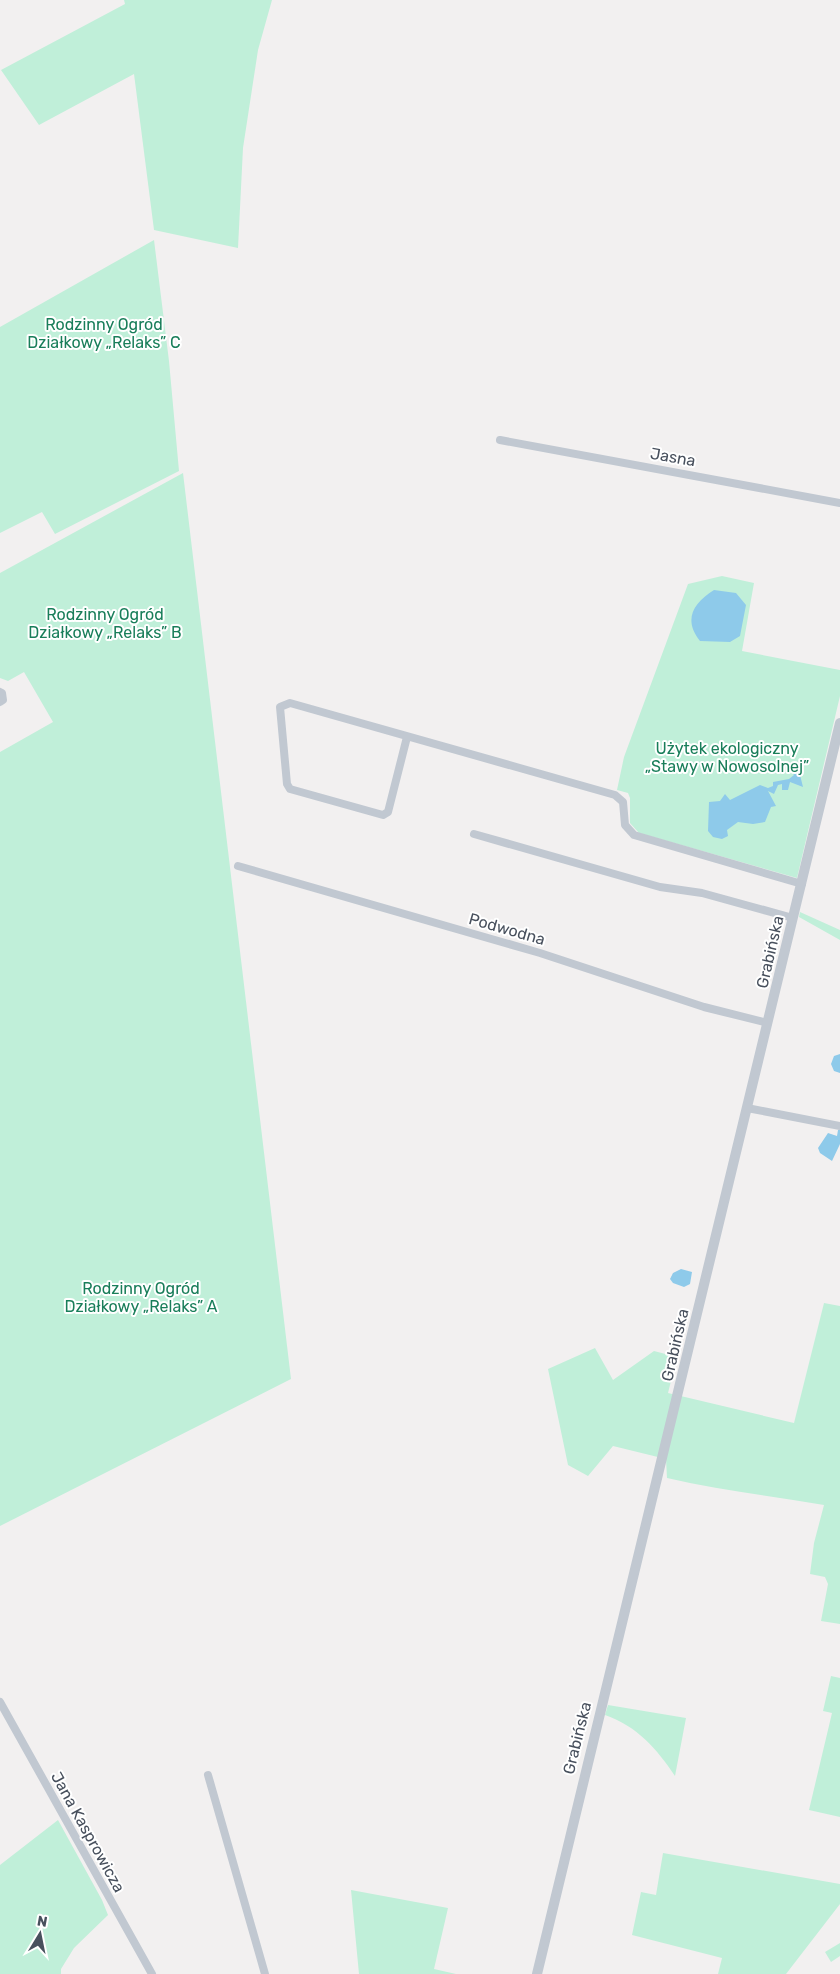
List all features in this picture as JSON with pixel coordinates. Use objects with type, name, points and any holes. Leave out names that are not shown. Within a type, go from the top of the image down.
[{"type":"street","name":"Jasna","points":[[500,440],[840,503]]},
{"type":"street","points":[[0,692],[2,693],[2,700],[0,702]]},
{"type":"street","points":[[407,737],[388,812],[383,815],[290,789],[287,784],[280,707],[290,703],[615,795],[623,802],[625,825],[634,834],[802,884]]},
{"type":"street","name":"Grabińska","points":[[537,1974],[840,723]]},
{"type":"street","points":[[474,834],[660,887],[702,893],[793,918]]},
{"type":"street","name":"Podwodna","points":[[238,866],[530,950],[704,1008],[768,1024]]},
{"type":"street","points":[[747,1108],[840,1126]]},
{"type":"street","name":"Jana Kasprowicza","points":[[0,1702],[152,1974]]},
{"type":"street","points":[[208,1775],[265,1974]]},
{"type":"green space","points":[[124,0],[272,0],[258,50],[243,148],[238,248],[154,230],[134,74],[39,125],[1,70],[125,4]]},
{"type":"green space","name":"Rodzinny Ogród Działkowy „Relaks” C","points":[[154,240],[169,361],[179,471],[55,534],[42,512],[0,533],[0,327]]},
{"type":"green space","name":"Rodzinny Ogród Działkowy „Relaks” A","points":[[183,473],[291,1379],[0,1526],[0,752],[53,722],[24,672],[8,681],[0,678],[0,573]]},
{"type":"green space","name":"Użytek ekologiczny „Stawy w Nowosolnej”","points":[[722,576],[754,583],[742,651],[840,670],[840,696],[797,878],[639,833],[630,823],[630,798],[628,793],[617,790],[624,757],[688,584]]},
{"type":"green space","points":[[800,912],[840,930],[840,940],[799,917]]},
{"type":"green space","points":[[824,1303],[840,1306],[840,1624],[821,1621],[828,1584],[825,1577],[810,1574],[814,1543],[824,1505],[667,1478],[666,1459],[613,1446],[588,1476],[568,1465],[548,1369],[595,1348],[613,1380],[654,1351],[677,1357],[668,1393],[794,1423]]},
{"type":"green space","points":[[831,1676],[840,1678],[840,1817],[809,1810],[832,1713],[823,1711]]},
{"type":"green space","points":[[608,1705],[686,1718],[675,1776],[661,1757],[636,1732],[627,1725],[605,1715]]},
{"type":"green space","points":[[58,1820],[102,1900],[108,1915],[74,1948],[61,1969],[61,1974],[0,1974],[0,1865]]},
{"type":"green space","points":[[663,1853],[840,1884],[840,1904],[786,1974],[718,1974],[722,1958],[632,1935],[641,1892],[656,1895]]},
{"type":"green space","points":[[351,1890],[448,1908],[434,1969],[456,1974],[359,1974]]},
{"type":"green space","points":[[840,1943],[840,1956],[831,1962],[825,1952]]},
{"type":"water","points":[[714,590],[736,593],[746,605],[740,636],[730,642],[700,641],[692,626],[691,619],[696,606]]},
{"type":"water","points":[[794,769],[800,775],[803,787],[790,782],[788,790],[782,790],[782,784],[778,785],[774,794],[768,791],[776,806],[771,807],[765,822],[753,824],[738,822],[727,830],[728,836],[722,839],[713,837],[708,831],[709,802],[720,801],[725,794],[730,800],[760,785],[768,788],[773,786],[773,782],[789,779],[794,775],[791,771]]},
{"type":"water","points":[[840,1054],[840,1073],[834,1071],[831,1064],[834,1056]]},
{"type":"water","points":[[838,1130],[840,1130],[840,1144],[832,1161],[820,1153],[818,1148],[828,1133],[837,1136]]},
{"type":"water","points":[[681,1269],[692,1272],[690,1284],[684,1287],[673,1283],[670,1279],[673,1273]]},
{"type":"park label","name":"Rodzinny Ogród Działkowy „Relaks” B","points":[[105,623]]}]
